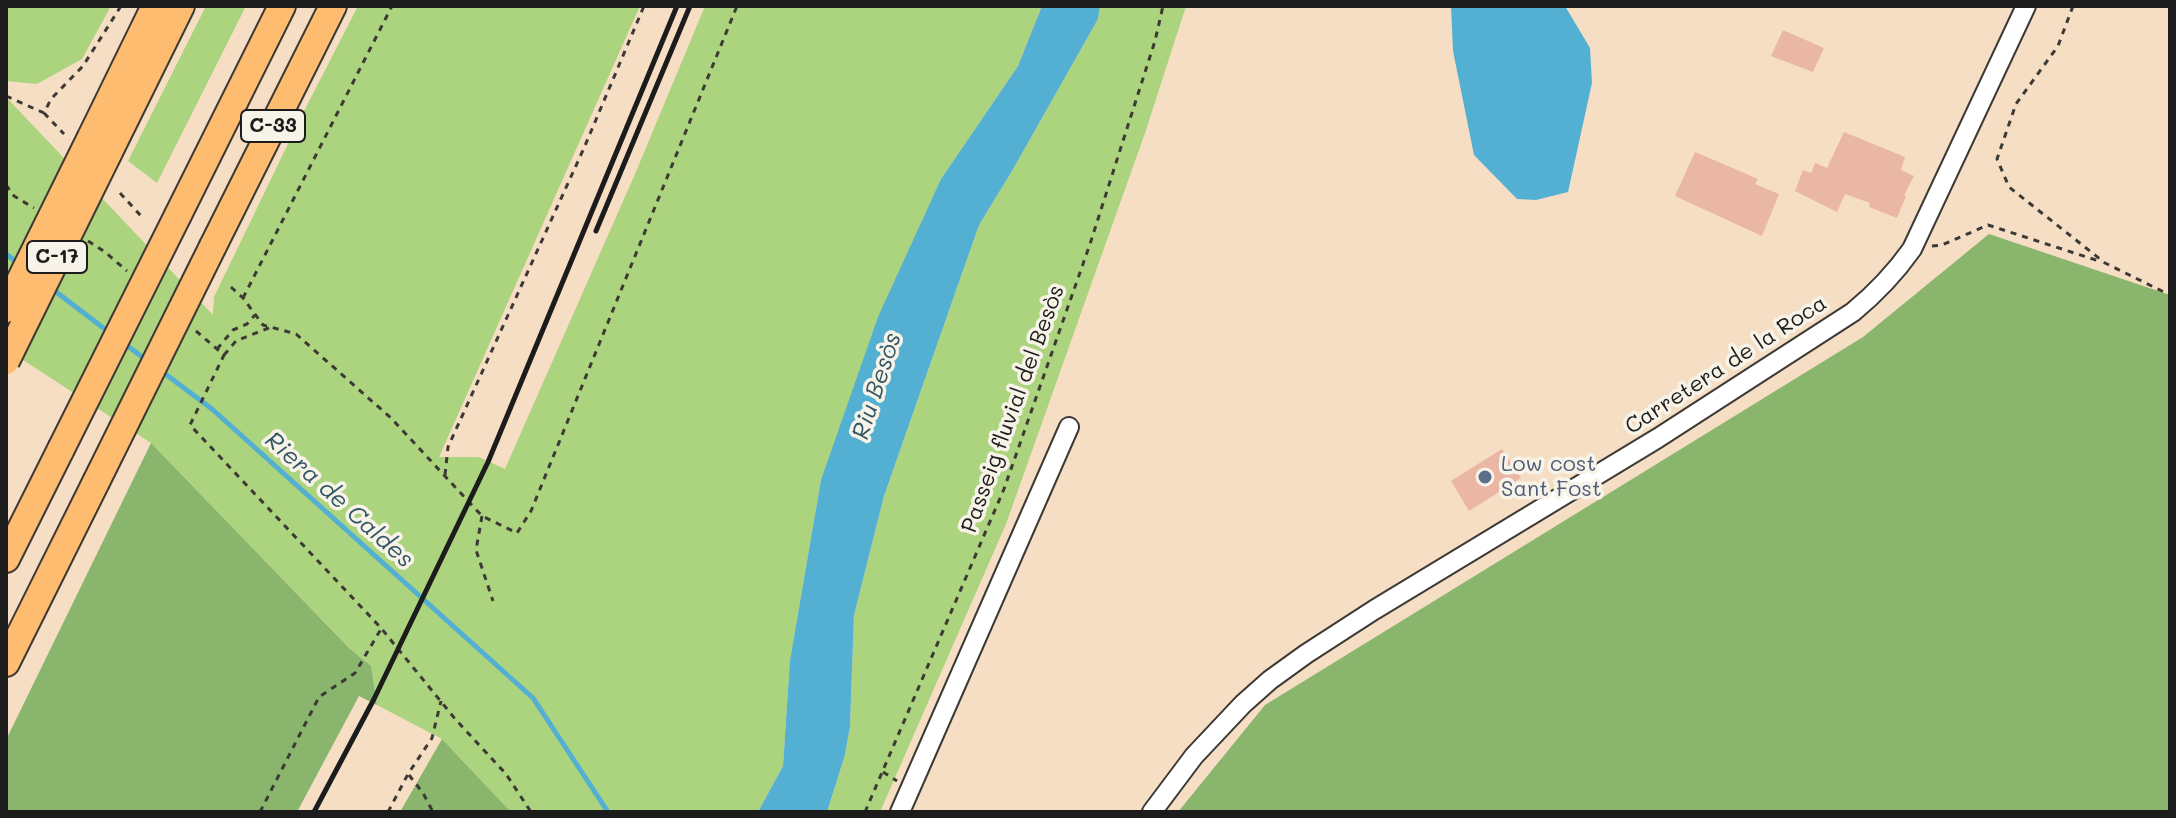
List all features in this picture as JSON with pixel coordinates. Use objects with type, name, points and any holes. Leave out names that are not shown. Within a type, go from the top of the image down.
[{"type":"highway","name":"C-17","points":[[6,361],[99,146],[155,6]]},
{"type":"highway","name":"C-17","points":[[6,309],[181,6]]},
{"type":"highway","name":"C-33","points":[[6,559],[282,6]]},
{"type":"highway","name":"C-33","points":[[6,663],[333,6]]},
{"type":"street","name":"Carretera de la Roca","points":[[1152,812],[1214,733],[1282,672],[1374,610],[1658,438],[1853,312],[1889,279],[1912,249],[2026,6]]},
{"type":"street","points":[[900,812],[1069,427]]},
{"type":"path","points":[[44,113],[51,99],[83,66],[121,6]]},
{"type":"path","points":[[243,298],[392,6]]},
{"type":"path","points":[[445,475],[448,447],[584,148],[644,6]]},
{"type":"path","points":[[231,287],[263,325],[296,334],[391,418],[482,516],[517,533],[531,511],[737,6]]},
{"type":"path","name":"Passeig fluvial del Besòs","points":[[865,812],[1004,489],[1090,244],[1155,41],[1163,6]]},
{"type":"path","points":[[2073,6],[2058,46],[2016,104],[1997,159],[2009,187],[2105,263]]},
{"type":"path","points":[[6,96],[44,113],[64,134]]},
{"type":"path","points":[[6,185],[14,196],[40,212]]},
{"type":"path","points":[[120,193],[142,217]]},
{"type":"path","points":[[1912,249],[1942,245],[1988,225],[2105,263],[2170,295]]},
{"type":"path","points":[[79,236],[127,271]]},
{"type":"path","points":[[217,349],[233,330],[247,324],[255,314]]},
{"type":"path","points":[[271,327],[236,341],[224,355],[190,425],[381,628],[506,774],[531,812]]},
{"type":"path","points":[[194,329],[224,355]]},
{"type":"path","points":[[482,516],[476,550],[493,601]]},
{"type":"path","points":[[260,812],[319,697],[355,673],[381,628]]},
{"type":"path","points":[[388,812],[432,738],[441,701]]},
{"type":"path","points":[[408,774],[433,812]]},
{"type":"green space","points":[[6,6],[111,6],[82,59],[37,84],[6,81]]},
{"type":"green space","points":[[206,6],[246,6],[157,183],[128,161]]},
{"type":"green space","points":[[358,6],[640,6],[439,457],[479,457],[505,469],[705,6],[1042,6],[1018,66],[941,179],[821,480],[790,660],[783,766],[758,812],[511,812],[442,739],[377,705],[371,666],[349,648],[151,443],[6,349],[6,97],[213,315],[214,297]]},
{"type":"green space","points":[[1100,6],[1186,6],[1145,133],[1006,524],[880,812],[827,812],[845,755],[850,726],[854,615],[884,496],[979,225],[1098,19]]},
{"type":"green space","points":[[1989,234],[2170,295],[2170,812],[1178,812],[1265,705],[1863,337]]},
{"type":"green space","points":[[151,443],[349,648],[371,666],[377,705],[359,696],[297,812],[6,812],[6,740]]},
{"type":"green space","points":[[442,739],[511,812],[400,812]]},
{"type":"water","name":"Riu Besòs","points":[[1042,6],[1100,6],[1098,19],[979,225],[884,496],[854,615],[850,726],[845,755],[827,812],[758,812],[783,766],[790,660],[821,480],[878,317],[941,179],[1018,66]]},
{"type":"water","points":[[1451,6],[1565,6],[1590,48],[1592,83],[1568,192],[1536,200],[1517,199],[1474,155],[1453,51]]},
{"type":"building","points":[[1783,30],[1824,48],[1813,72],[1771,56]]},
{"type":"building","points":[[1844,132],[1905,157],[1901,170],[1914,176],[1897,218],[1845,194],[1837,212],[1795,191],[1803,170],[1811,173],[1815,163],[1827,168]]},
{"type":"building","points":[[1695,152],[1758,179],[1755,184],[1779,194],[1762,236],[1675,196]]},
{"type":"building","points":[[1502,449],[1521,478],[1469,511],[1451,481]]},
{"type":"waterway","name":"Riera de Caldes","points":[[6,254],[18,263]]},
{"type":"waterway","name":"Riera de Caldes","points":[[51,288],[110,333]]},
{"type":"waterway","name":"Riera de Caldes","points":[[125,344],[149,362]]},
{"type":"waterway","name":"Riera de Caldes","points":[[160,370],[212,409],[533,698],[608,812]]},
{"type":"railway","points":[[314,812],[374,699],[488,462],[677,6]]},
{"type":"railway","points":[[596,231],[690,6]]},
{"type":"place","name":"Low cost Sant Fost","points":[[1485,477]]}]
